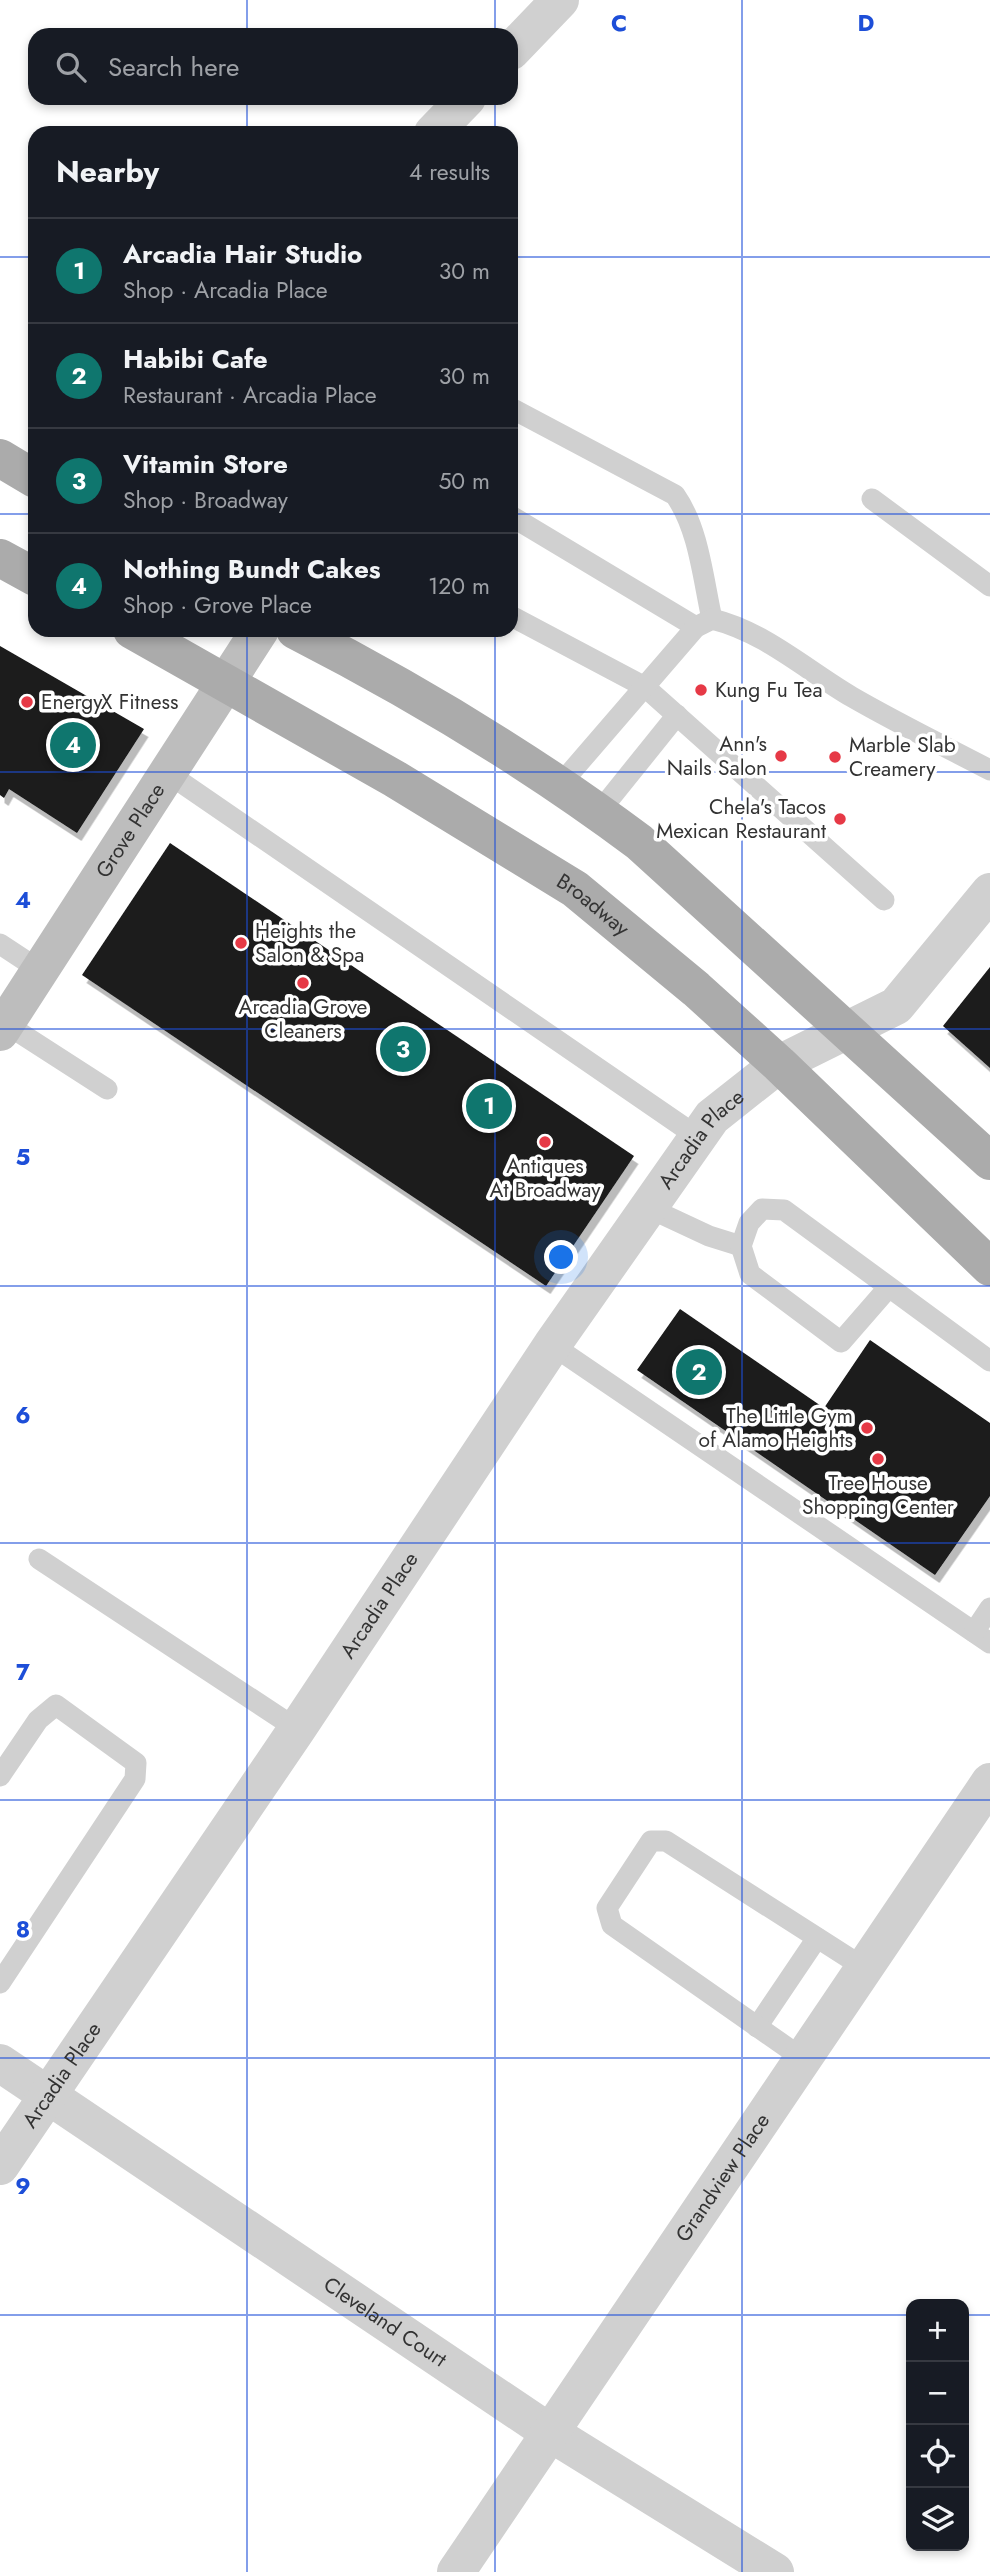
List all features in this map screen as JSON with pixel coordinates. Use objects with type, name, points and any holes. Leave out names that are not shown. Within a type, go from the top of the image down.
[{"type":"main road","points":[[0,458],[28,475]]},
{"type":"main road","name":"Broadway","points":[[145,637],[395,779],[575,889],[696,989],[779,1063],[990,1267]]},
{"type":"main road","points":[[307,637],[443,713],[599,812],[639,842],[990,1161]]},
{"type":"street","points":[[518,44],[560,0]]},
{"type":"street","points":[[440,126],[460,105]]},
{"type":"street","name":"Grove Place","points":[[3,1028],[256,637]]},
{"type":"street","name":"Arcadia Place","points":[[0,2165],[297,1729],[552,1345],[712,1117],[779,1063],[896,1006],[990,892]]},
{"type":"street","name":"Grandview Place","points":[[456,2572],[990,1782]]},
{"type":"street","name":"Cleveland Court","points":[[0,2063],[549,2432],[775,2572]]},
{"type":"lane","points":[[518,412],[675,495],[684,508],[692,529],[704,623],[558,786]]},
{"type":"lane","points":[[873,499],[990,586]]},
{"type":"lane","points":[[518,520],[704,623],[732,624],[792,657],[850,696],[990,771]]},
{"type":"lane","points":[[518,620],[645,687],[884,900]]},
{"type":"lane","points":[[599,812],[677,715]]},
{"type":"lane","points":[[169,774],[698,1137]]},
{"type":"lane","points":[[0,944],[41,971]]},
{"type":"lane","points":[[3,1028],[107,1090]]},
{"type":"lane","points":[[649,1208],[709,1236],[741,1246]]},
{"type":"lane","points":[[888,1288],[841,1342],[750,1274],[741,1246],[749,1223],[762,1209],[784,1210],[990,1361]]},
{"type":"lane","points":[[552,1345],[982,1637],[990,1608]]},
{"type":"lane","points":[[39,1559],[297,1729]]},
{"type":"lane","points":[[0,1776],[38,1720],[56,1706],[136,1763],[135,1779],[1,1982]]},
{"type":"lane","points":[[802,2058],[612,1925],[607,1908],[651,1841],[666,1841],[863,1967]]},
{"type":"lane","points":[[757,2027],[817,1938]]},
{"type":"building","points":[[0,646],[144,729],[77,833],[9,789],[4,798],[0,795]]},
{"type":"building","points":[[170,843],[634,1156],[546,1286],[82,975]]},
{"type":"building","points":[[990,967],[990,1068],[943,1026]]},
{"type":"building","name":"Tree House Shopping Center","points":[[680,1309],[824,1408],[870,1340],[990,1423],[990,1496],[935,1575],[637,1370]]},
{"type":"place","name":"Kung Fu Tea","points":[[701,690]]},
{"type":"place","name":"EnergyX Fitness","points":[[27,702]]},
{"type":"place","name":"Nothing Bundt Cakes","points":[[73,745]]},
{"type":"place","name":"Ann's Nails Salon","points":[[781,756]]},
{"type":"place","name":"Marble Slab Creamery","points":[[835,757]]},
{"type":"place","name":"Chela's Tacos Mexican Restaurant","points":[[840,819]]},
{"type":"place","name":"Heights the Salon & Spa","points":[[241,943]]},
{"type":"place","name":"Arcadia Grove Cleaners","points":[[303,983]]},
{"type":"place","name":"Vitamin Store","points":[[403,1049]]},
{"type":"place","name":"Arcadia Hair Studio","points":[[489,1106]]},
{"type":"place","name":"Antiques At Broadway","points":[[545,1142]]},
{"type":"place","name":"Habibi Cafe","points":[[699,1372]]},
{"type":"place","name":"The Little Gym of Alamo Heights","points":[[867,1428]]},
{"type":"place","name":"Tree House Shopping Center","points":[[878,1459]]}]
